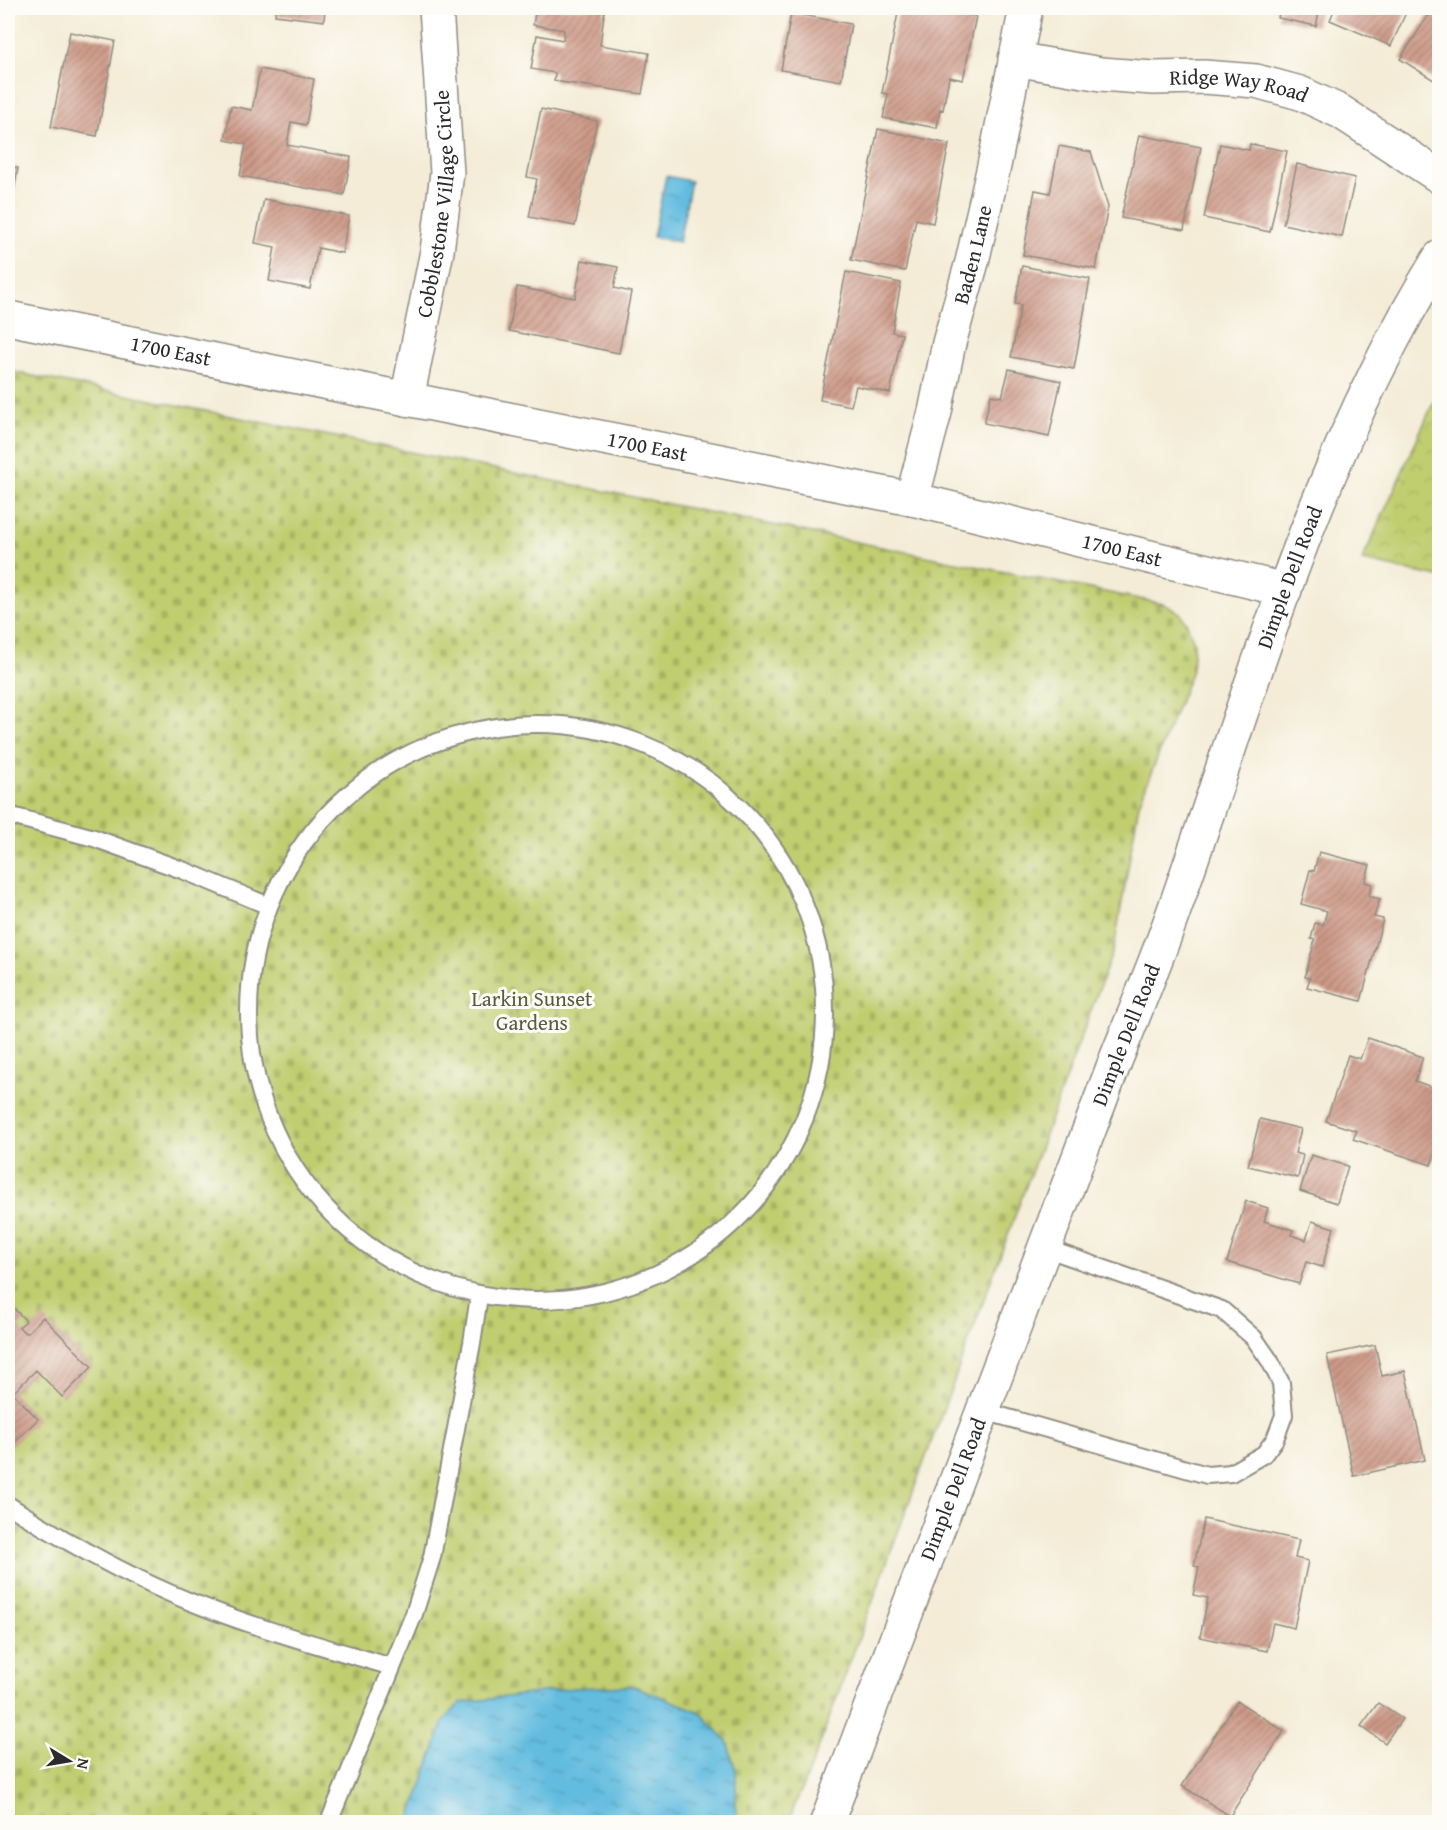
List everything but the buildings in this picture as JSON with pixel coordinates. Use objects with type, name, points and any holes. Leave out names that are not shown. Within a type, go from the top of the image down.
[{"type":"street","name":"Cobblestone Village Circle","points":[[407,399],[437,251],[447,173],[436,8]]},
{"type":"street","name":"Baden Lane","points":[[912,499],[935,412],[949,343],[975,251],[1026,8]]},
{"type":"street","name":"Ridge Way Road","points":[[1015,59],[1101,74],[1256,81],[1300,93],[1341,112],[1440,177]]},
{"type":"street","name":"Dimple Dell Road","points":[[827,1822],[1168,926],[1306,533],[1354,417],[1410,305],[1440,257]]},
{"type":"street","name":"1700 East","points":[[8,318],[912,499],[1285,590]]},
{"type":"lane","points":[[551,725],[601,731],[666,755],[720,786],[752,817],[778,854],[808,916],[822,963],[825,1021],[816,1091],[782,1162],[740,1220],[686,1257],[638,1283],[586,1295],[529,1300],[479,1296],[418,1274],[368,1245],[338,1222],[314,1196],[285,1154],[261,1100],[249,1042],[251,972],[258,939],[269,906],[303,843],[337,802],[375,772],[436,743],[500,727],[551,725]]},
{"type":"lane","points":[[8,815],[94,838],[185,871],[269,906]]},
{"type":"lane","points":[[984,1411],[1207,1475],[1231,1473],[1264,1454],[1275,1439],[1284,1415],[1281,1383],[1270,1361],[1254,1338],[1222,1310],[1045,1248]]},
{"type":"lane","points":[[329,1822],[414,1614],[432,1557],[479,1296]]},
{"type":"lane","points":[[8,1505],[72,1544],[148,1583],[208,1609],[271,1631],[392,1667]]},
{"type":"green space","name":"Larkin Sunset Gardens","points":[[8,371],[1164,604],[1180,613],[1187,624],[1194,643],[1192,670],[1139,804],[1114,948],[816,1754],[788,1822],[8,1822]]},
{"type":"green space","points":[[1439,390],[1439,577],[1362,561]]},
{"type":"green space","points":[[537,990],[545,991],[552,996],[557,1003],[557,1019],[552,1026],[545,1031],[537,1032],[529,1031],[522,1026],[517,1019],[516,1011],[517,1003],[522,996],[529,991]]},
{"type":"water","points":[[666,176],[691,181],[679,242],[653,237]]},
{"type":"water","points":[[634,1686],[700,1712],[727,1741],[736,1771],[736,1822],[409,1822],[444,1721],[460,1703],[573,1688]]}]
